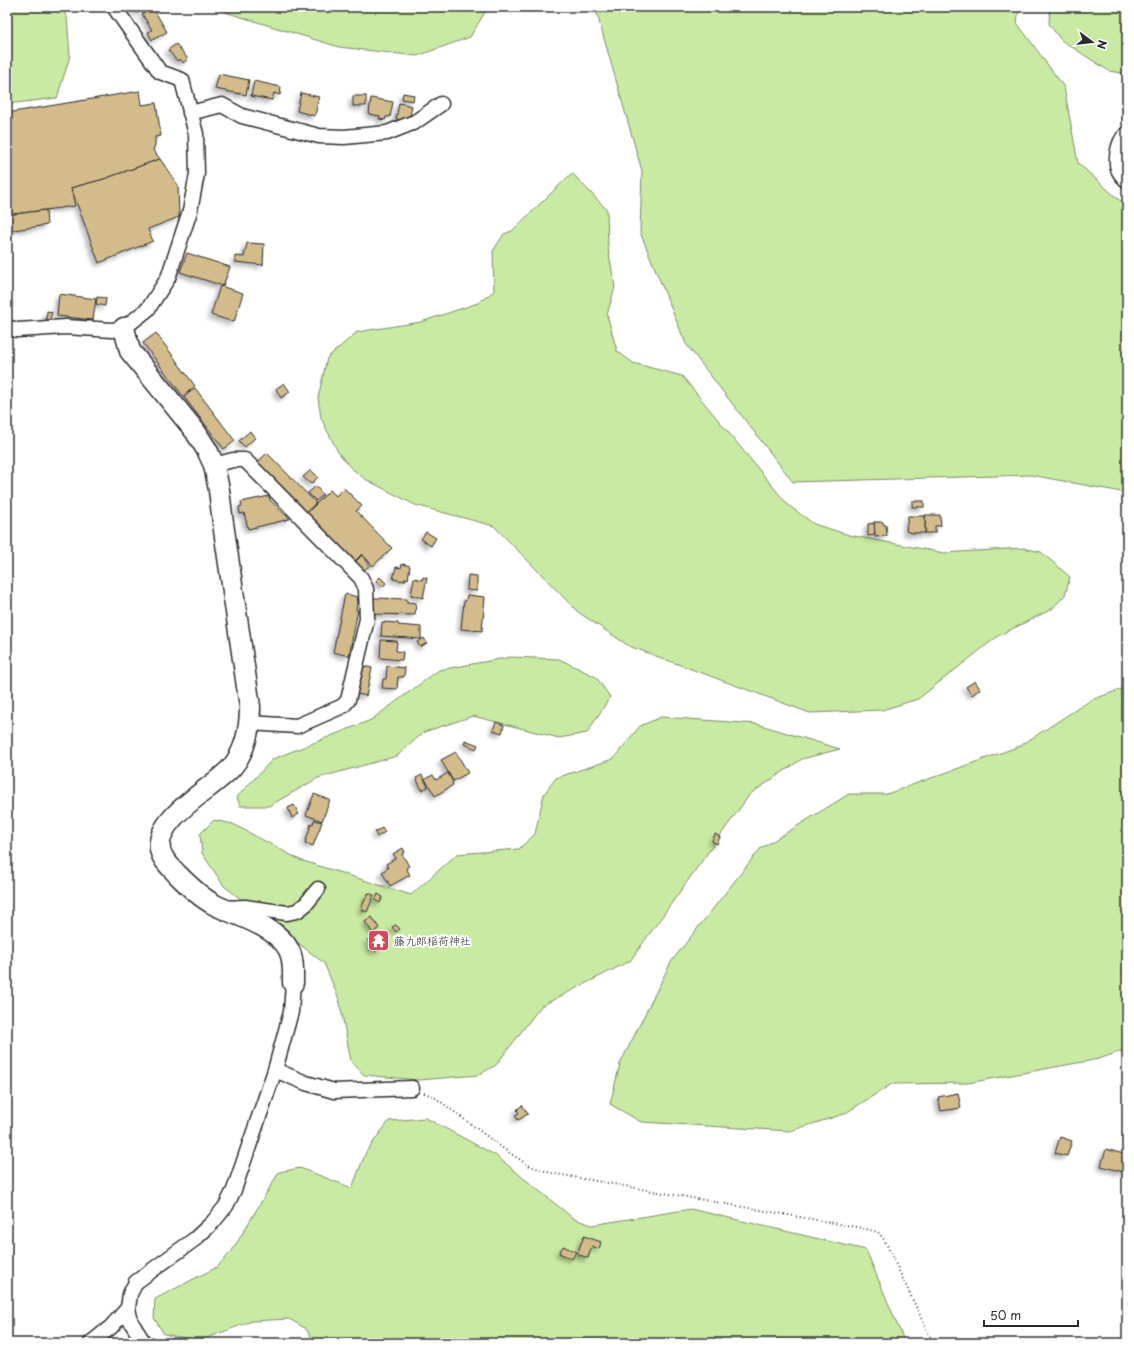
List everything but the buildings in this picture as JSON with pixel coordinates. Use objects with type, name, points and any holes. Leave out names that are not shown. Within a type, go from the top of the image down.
[{"type":"street","points":[[7,327],[16,330],[66,327],[112,330],[124,328],[148,309],[168,278],[190,211],[198,174],[196,134],[182,80],[160,72],[114,7]]},
{"type":"street","points":[[190,113],[222,105],[242,116],[319,136],[344,137],[387,133],[416,122],[441,104]]},
{"type":"street","points":[[1127,134],[1123,136],[1120,141],[1116,165],[1127,181]]},
{"type":"street","points":[[124,328],[130,351],[195,431],[207,450],[214,465],[219,490],[250,707],[248,734],[241,752],[232,767],[182,808],[170,820],[162,836],[160,848],[164,860],[182,879],[213,904],[267,929],[280,938],[289,950],[293,965],[290,1012],[275,1070],[234,1190],[226,1206],[213,1222],[195,1238],[136,1282],[130,1294],[128,1308],[131,1322],[144,1343]]},
{"type":"street","points":[[214,465],[233,460],[245,460],[361,578],[366,588],[367,619],[348,700],[343,706],[297,726],[250,723]]},
{"type":"street","points":[[224,909],[245,907],[287,914],[297,911],[306,904],[318,889]]},
{"type":"street","points":[[275,1070],[306,1083],[334,1091],[412,1088]]},
{"type":"street","points":[[91,1343],[111,1327],[128,1308]]},
{"type":"path","points":[[412,1088],[433,1096],[508,1152],[530,1166],[551,1173],[878,1232],[885,1241],[933,1343]]},
{"type":"green space","points":[[7,7],[61,7],[67,17],[70,56],[57,98],[7,104]]},
{"type":"green space","points":[[218,7],[488,7],[470,37],[417,56],[339,47],[228,13]]},
{"type":"green space","points":[[595,7],[1019,7],[1017,23],[1064,87],[1078,163],[1127,207],[1127,493],[1031,475],[793,482],[686,344],[640,232],[642,171]]},
{"type":"green space","points":[[1050,7],[1127,7],[1127,74],[1109,71],[1061,40],[1049,24]]},
{"type":"green space","points":[[572,173],[607,210],[608,248],[615,287],[607,315],[617,351],[633,363],[682,376],[788,505],[814,524],[849,535],[944,553],[1023,548],[1041,552],[1070,577],[1065,595],[1052,609],[998,636],[918,699],[882,710],[810,713],[629,646],[578,612],[494,526],[415,505],[365,479],[350,467],[338,452],[321,418],[318,398],[327,358],[357,332],[421,322],[478,303],[494,291],[493,251],[504,234],[512,231]]},
{"type":"green space","points":[[511,657],[559,659],[596,677],[610,697],[587,733],[559,738],[473,716],[424,732],[397,756],[318,778],[269,806],[240,806],[237,797],[273,759],[371,720],[439,670]]},
{"type":"green space","points":[[1127,684],[1127,1049],[1099,1059],[968,1083],[892,1084],[844,1114],[790,1131],[641,1122],[610,1104],[620,1064],[671,962],[760,849],[849,794],[887,794],[1020,746],[1091,700],[1122,689]]},
{"type":"green space","points":[[661,717],[757,724],[840,749],[802,759],[750,794],[630,961],[541,1006],[496,1065],[478,1075],[419,1080],[364,1075],[351,1061],[339,999],[324,963],[224,886],[202,853],[200,834],[214,820],[233,824],[300,860],[411,895],[457,854],[519,849],[535,834],[544,794],[556,778],[613,759],[640,726]]},
{"type":"green space","points":[[426,1118],[495,1155],[574,1219],[592,1225],[691,1209],[866,1250],[905,1343],[316,1343],[305,1328],[289,1319],[252,1321],[199,1341],[164,1334],[154,1318],[155,1299],[217,1267],[232,1251],[279,1172],[300,1168],[352,1188],[366,1152],[389,1121]]},
{"type":"place","name":"藤九郎稲荷神社","points":[[378,941]]}]
